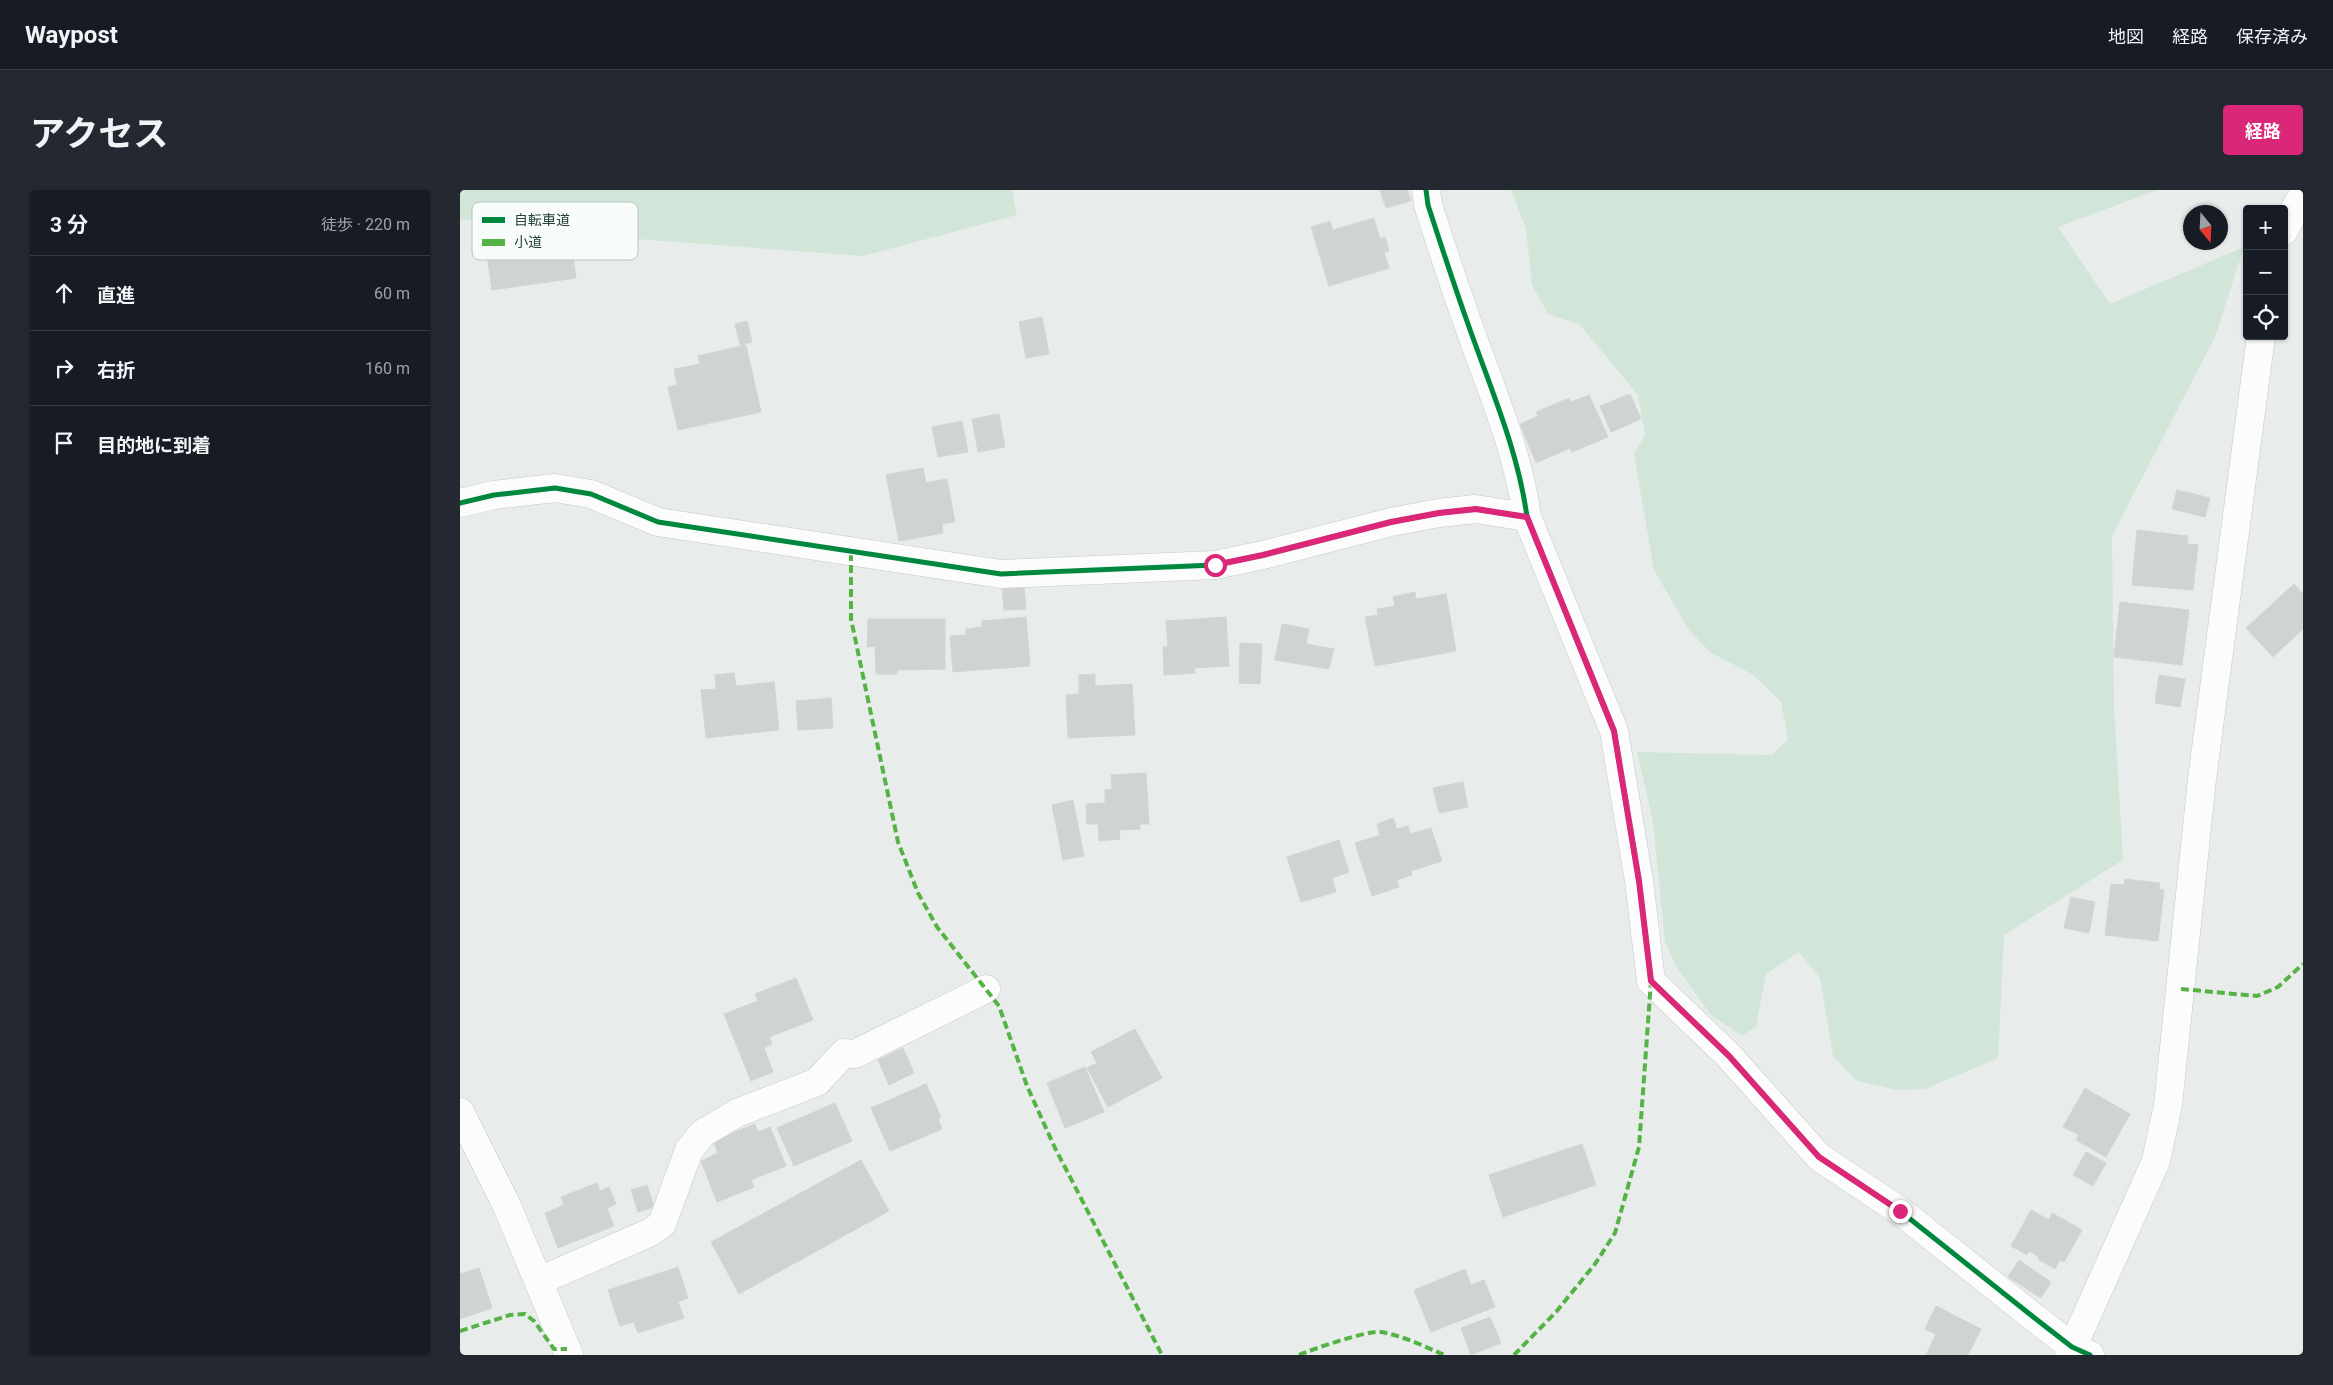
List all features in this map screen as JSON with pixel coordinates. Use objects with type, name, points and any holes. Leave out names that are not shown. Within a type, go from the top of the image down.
[{"type":"street","points":[[1426,190],[1428,205],[1446,260],[1501,414],[1524,490],[1527,517],[1614,731],[1639,881],[1651,981],[1729,1056],[1819,1157],[1900,1211],[2077,1352],[2156,1161],[2163,1135],[2168,1105],[2202,780],[2260,340]]},
{"type":"street","points":[[2288,223],[2303,197]]},
{"type":"street","points":[[460,503],[494,495],[555,488],[590,494],[658,522],[1001,574],[1215,565],[1263,555],[1391,522],[1439,513],[1476,509],[1527,517]]},
{"type":"street","points":[[539,1281],[651,1232],[662,1224],[689,1150],[703,1133],[737,1113],[818,1082],[844,1053],[855,1054],[986,989]]},
{"type":"street","points":[[460,1112],[507,1206],[569,1355]]},
{"type":"green space","points":[[460,190],[1012,190],[1017,215],[863,256],[638,239],[638,202],[472,202],[472,221],[460,219]]},
{"type":"green space","points":[[1511,190],[2157,190],[2058,227],[2110,304],[2243,247],[2215,337],[2112,536],[2114,706],[2123,860],[2004,935],[1998,1058],[1925,1089],[1898,1090],[1857,1081],[1833,1056],[1820,978],[1799,952],[1766,974],[1756,1026],[1742,1036],[1711,1015],[1677,968],[1665,942],[1653,822],[1637,752],[1772,755],[1788,739],[1781,702],[1752,674],[1711,653],[1689,630],[1654,570],[1634,454],[1645,435],[1638,395],[1580,325],[1548,314],[1532,285],[1526,229]]},
{"type":"building","points":[[1380,190],[1407,190],[1411,201],[1386,208]]},
{"type":"building","points":[[1374,218],[1380,239],[1385,237],[1389,251],[1384,252],[1389,268],[1329,286],[1311,227],[1330,221],[1333,230]]},
{"type":"building","points":[[488,260],[574,260],[576,278],[492,290]]},
{"type":"building","points":[[1042,317],[1049,354],[1026,358],[1019,322]]},
{"type":"building","points":[[747,321],[752,342],[740,345],[735,324]]},
{"type":"building","points":[[746,345],[761,412],[678,430],[668,387],[677,385],[674,369],[700,364],[698,356]]},
{"type":"building","points":[[1630,394],[1641,419],[1611,432],[1600,406]]},
{"type":"building","points":[[1589,395],[1608,437],[1572,452],[1570,448],[1536,463],[1520,424],[1538,416],[1536,412],[1569,398],[1571,402]]},
{"type":"building","points":[[999,414],[1005,447],[978,452],[972,419]]},
{"type":"building","points":[[962,421],[968,452],[938,457],[932,427]]},
{"type":"building","points":[[923,468],[926,483],[947,479],[955,522],[942,524],[943,533],[899,541],[886,475]]},
{"type":"building","points":[[2177,490],[2210,498],[2205,517],[2172,509]]},
{"type":"building","points":[[2137,530],[2188,536],[2187,544],[2198,545],[2193,590],[2132,585]]},
{"type":"building","points":[[2294,584],[2303,594],[2303,629],[2273,657],[2246,628]]},
{"type":"building","points":[[1024,587],[1026,609],[1004,610],[1002,589]]},
{"type":"building","points":[[1415,592],[1416,599],[1446,594],[1456,651],[1375,666],[1365,617],[1378,615],[1377,609],[1395,606],[1393,597]]},
{"type":"building","points":[[2120,602],[2189,610],[2182,665],[2114,657]]},
{"type":"building","points":[[1026,617],[1030,666],[953,672],[950,636],[966,635],[966,629],[982,627],[982,621]]},
{"type":"building","points":[[1226,617],[1229,666],[1195,668],[1195,673],[1164,675],[1163,647],[1168,647],[1166,621]]},
{"type":"building","points":[[868,619],[945,619],[945,669],[897,670],[897,674],[876,674],[875,646],[867,647]]},
{"type":"building","points":[[1282,624],[1309,629],[1306,644],[1334,649],[1329,669],[1275,660]]},
{"type":"building","points":[[1240,643],[1262,644],[1260,684],[1239,683]]},
{"type":"building","points":[[734,673],[736,686],[774,682],[779,730],[706,738],[701,690],[716,689],[715,675]]},
{"type":"building","points":[[1095,674],[1095,686],[1132,684],[1135,735],[1068,738],[1066,695],[1079,694],[1079,675]]},
{"type":"building","points":[[2159,675],[2185,679],[2180,707],[2155,703]]},
{"type":"building","points":[[831,698],[833,728],[798,730],[796,701]]},
{"type":"building","points":[[1146,773],[1149,824],[1140,824],[1140,829],[1119,830],[1120,839],[1099,841],[1098,824],[1087,824],[1086,804],[1105,803],[1105,790],[1112,789],[1111,775]]},
{"type":"building","points":[[1463,782],[1468,807],[1439,813],[1433,788]]},
{"type":"building","points":[[1073,800],[1084,856],[1063,860],[1052,805]]},
{"type":"building","points":[[1393,818],[1397,829],[1408,826],[1410,834],[1431,828],[1442,861],[1411,871],[1412,875],[1397,880],[1399,887],[1372,896],[1355,843],[1380,835],[1377,824]]},
{"type":"building","points":[[1339,840],[1349,872],[1332,878],[1336,892],[1301,902],[1287,857]]},
{"type":"building","points":[[2125,879],[2160,883],[2159,889],[2164,890],[2158,941],[2105,935],[2111,884],[2124,885]]},
{"type":"building","points":[[2071,897],[2095,902],[2089,933],[2064,928]]},
{"type":"building","points":[[796,978],[813,1020],[769,1037],[772,1044],[764,1048],[773,1072],[751,1081],[724,1014],[758,1001],[755,994]]},
{"type":"building","points":[[1135,1029],[1162,1078],[1108,1107],[1087,1068],[1097,1063],[1091,1052]]},
{"type":"building","points":[[903,1048],[914,1073],[889,1085],[878,1060]]},
{"type":"building","points":[[1085,1067],[1104,1112],[1065,1128],[1047,1083]]},
{"type":"building","points":[[926,1084],[941,1117],[938,1119],[942,1129],[890,1151],[871,1108]]},
{"type":"building","points":[[2085,1088],[2130,1114],[2106,1157],[2076,1140],[2079,1135],[2063,1127]]},
{"type":"building","points":[[835,1103],[852,1141],[794,1166],[777,1128]]},
{"type":"building","points":[[755,1124],[758,1132],[770,1127],[786,1166],[751,1180],[754,1187],[717,1202],[701,1161],[718,1153],[713,1141]]},
{"type":"building","points":[[1582,1144],[1596,1185],[1503,1217],[1489,1175]]},
{"type":"building","points":[[2086,1152],[2106,1163],[2093,1186],[2073,1175]]},
{"type":"building","points":[[861,1160],[889,1211],[739,1294],[711,1242]]},
{"type":"building","points":[[597,1183],[600,1191],[609,1187],[616,1204],[607,1208],[614,1226],[558,1248],[545,1213],[564,1205],[561,1197]]},
{"type":"building","points":[[647,1185],[654,1207],[638,1212],[631,1190]]},
{"type":"building","points":[[2031,1210],[2049,1220],[2052,1213],[2082,1230],[2064,1262],[2060,1260],[2055,1269],[2029,1251],[2027,1255],[2011,1246]]},
{"type":"building","points":[[2019,1260],[2051,1282],[2041,1298],[2008,1277]]},
{"type":"building","points":[[678,1267],[688,1298],[678,1302],[684,1318],[638,1333],[634,1322],[620,1326],[608,1290]]},
{"type":"building","points":[[479,1268],[492,1308],[460,1319],[460,1274]]},
{"type":"building","points":[[1465,1269],[1471,1285],[1484,1280],[1495,1307],[1431,1332],[1414,1290]]},
{"type":"building","points":[[1936,1306],[1981,1329],[1968,1355],[1926,1355],[1936,1334],[1925,1329]]},
{"type":"building","points":[[1490,1317],[1501,1343],[1471,1355],[1461,1328]]},
{"type":"marked path","points":[[851,553],[851,619],[898,842],[918,893],[937,927],[999,1006],[1027,1086],[1055,1148],[1162,1355]]},
{"type":"marked path","points":[[2181,989],[2257,996],[2278,987],[2303,964]]},
{"type":"marked path","points":[[1514,1355],[1556,1312],[1595,1264],[1615,1233],[1639,1147],[1651,981]]},
{"type":"marked path","points":[[460,1331],[510,1315],[525,1314],[534,1321],[554,1349],[567,1349]]},
{"type":"marked path","points":[[1299,1355],[1374,1332],[1381,1332],[1405,1339],[1444,1355]]},
{"type":"cycle path","points":[[1426,190],[1428,205],[1510,443],[1523,492],[1527,517],[1614,731],[1639,881],[1651,981],[1729,1056],[1819,1157],[1900,1211],[2072,1347],[2090,1355]]},
{"type":"cycle path","points":[[460,503],[494,495],[555,488],[591,494],[658,522],[1001,574],[1215,565],[1263,555],[1391,522],[1439,513],[1475,509],[1527,517]]},
{"type":"route","points":[[1215,565],[1263,555],[1391,522],[1439,513],[1476,509],[1527,517],[1614,731],[1639,881],[1651,981],[1729,1056],[1819,1157],[1900,1211]]}]
